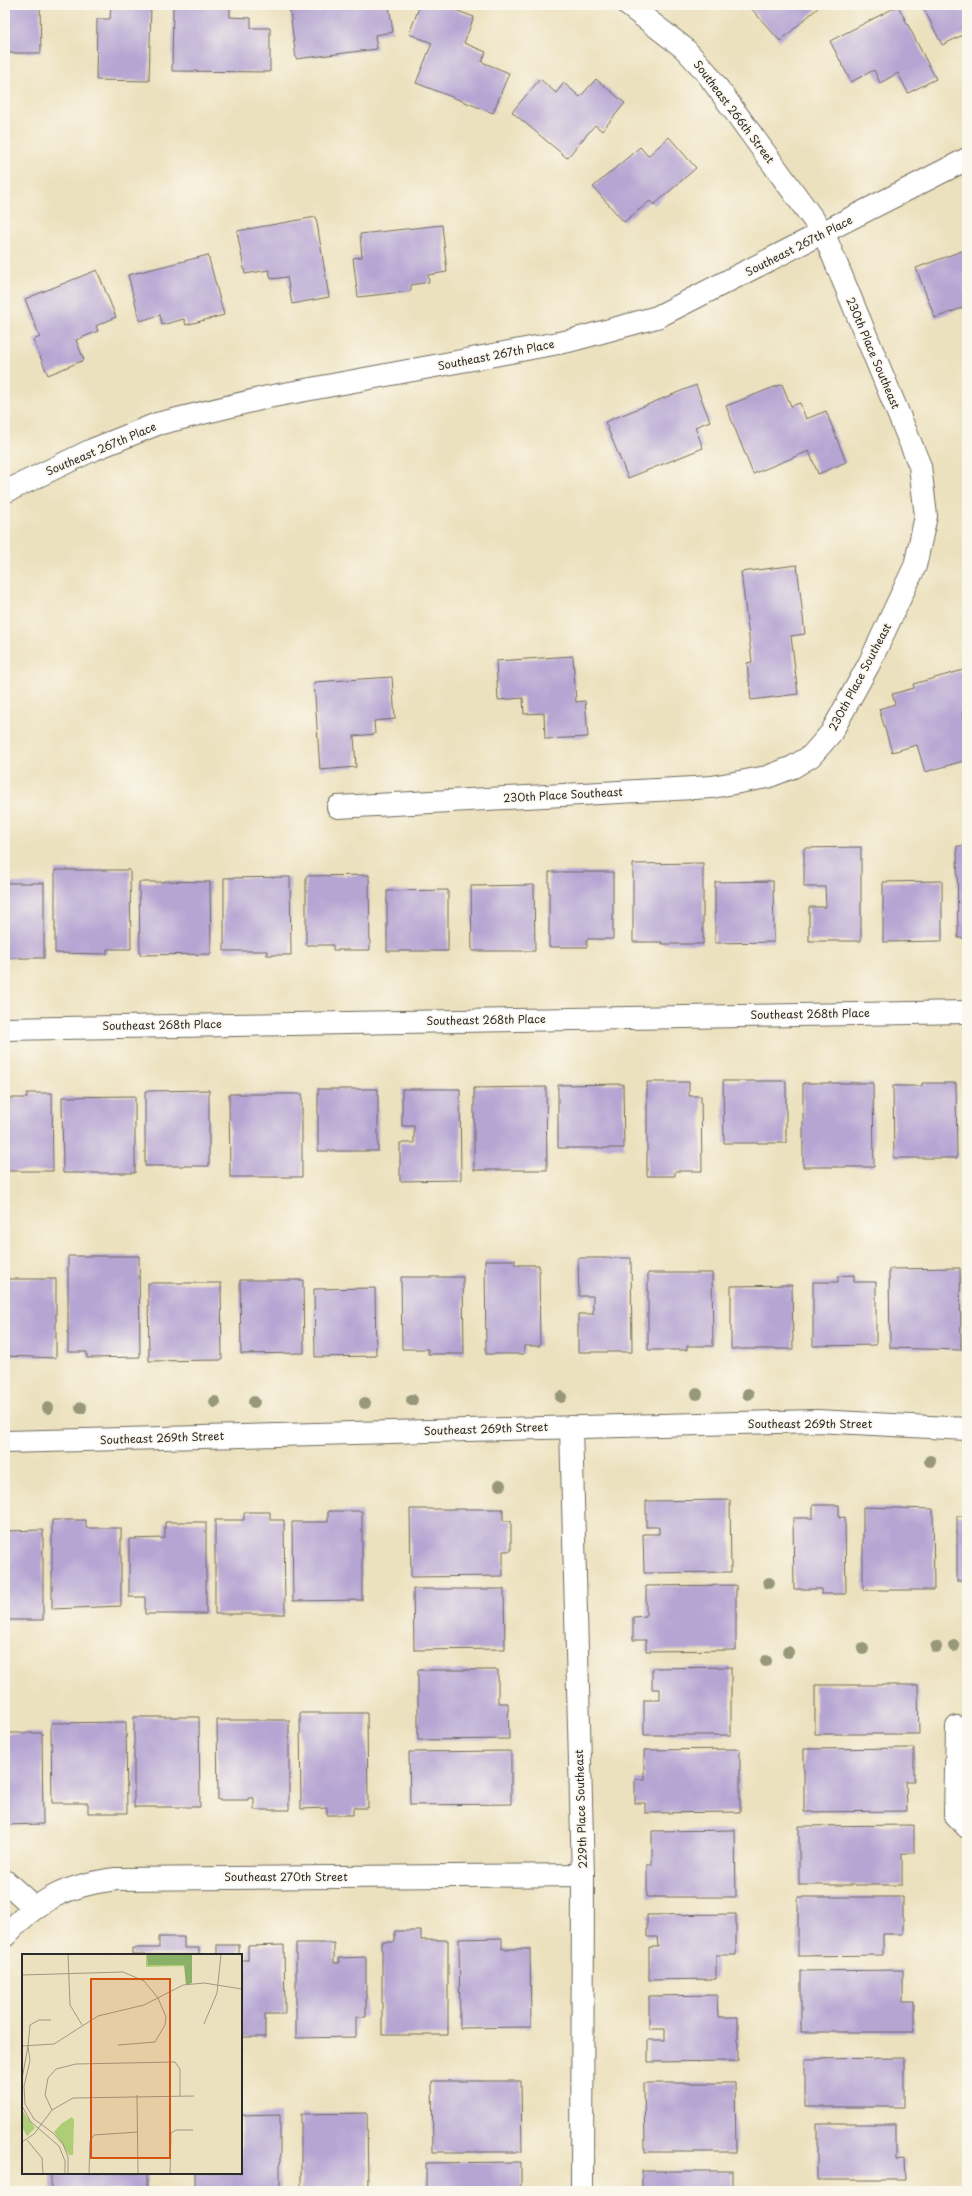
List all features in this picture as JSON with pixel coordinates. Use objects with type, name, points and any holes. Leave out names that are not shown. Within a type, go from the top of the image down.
[{"type":"street","name":"Southeast 266th Street","points":[[628,5],[684,48],[706,72],[824,234]]},
{"type":"street","name":"Southeast 267th Place","points":[[5,492],[92,450],[157,424],[268,397],[569,341],[657,317],[824,234],[967,159]]},
{"type":"street","name":"230th Place Southeast","points":[[338,807],[712,787],[766,777],[793,767],[810,756],[831,733],[869,664],[915,566],[926,516],[920,466],[824,234]]},
{"type":"street","name":"Southeast 268th Place","points":[[5,1029],[967,1012]]},
{"type":"street","name":"Southeast 269th Street","points":[[5,1442],[817,1421],[967,1429]]},
{"type":"street","name":"229th Place Southeast","points":[[571,1427],[583,1875],[582,2191]]},
{"type":"street","points":[[957,1727],[955,1814],[967,1827]]},
{"type":"street","name":"Southeast 270th Street","points":[[5,1936],[35,1908],[68,1888],[116,1879],[583,1875]]},
{"type":"street","points":[[5,1880],[35,1908]]},
{"type":"building","points":[[5,5],[40,5],[41,53],[5,53]]},
{"type":"building","points":[[111,5],[151,5],[149,81],[96,80],[97,19],[110,19]]},
{"type":"building","points":[[173,5],[230,5],[230,17],[251,18],[251,28],[270,28],[270,72],[172,71]]},
{"type":"building","points":[[312,5],[389,5],[393,32],[375,35],[377,49],[296,59],[290,11],[312,8]]},
{"type":"building","points":[[420,5],[442,5],[474,17],[464,43],[486,52],[482,62],[509,73],[493,113],[416,83],[432,43],[409,34]]},
{"type":"building","points":[[748,5],[821,5],[780,41]]},
{"type":"building","points":[[922,5],[967,5],[967,33],[942,45]]},
{"type":"building","points":[[898,6],[936,79],[908,93],[898,73],[880,83],[874,70],[851,82],[830,41]]},
{"type":"building","points":[[540,79],[556,93],[564,83],[580,97],[596,79],[625,103],[602,131],[595,125],[567,158],[512,112]]},
{"type":"building","points":[[669,137],[696,168],[654,205],[650,201],[624,222],[593,187],[640,147],[648,156]]},
{"type":"building","points":[[316,217],[329,297],[292,304],[287,277],[271,279],[269,270],[245,274],[237,231]]},
{"type":"building","points":[[442,225],[447,272],[428,275],[429,282],[411,285],[411,291],[358,297],[353,258],[362,257],[360,234]]},
{"type":"building","points":[[967,249],[967,306],[935,318],[916,268]]},
{"type":"building","points":[[208,255],[224,315],[186,325],[184,319],[162,325],[160,315],[140,321],[128,275]]},
{"type":"building","points":[[97,270],[116,317],[96,326],[98,331],[76,340],[84,360],[48,375],[33,340],[40,337],[25,299]]},
{"type":"building","points":[[782,384],[791,406],[800,403],[806,419],[826,411],[846,462],[818,474],[809,451],[753,474],[726,406]]},
{"type":"building","points":[[696,385],[710,421],[695,427],[703,448],[628,478],[605,422]]},
{"type":"building","points":[[797,565],[805,634],[791,636],[798,694],[751,700],[747,663],[752,662],[741,572]]},
{"type":"building","points":[[573,656],[576,702],[585,701],[588,737],[545,739],[544,713],[524,714],[523,698],[498,700],[496,661]]},
{"type":"building","points":[[967,669],[967,712],[962,713],[967,732],[967,760],[925,772],[917,745],[892,752],[879,709],[895,704],[892,694],[914,688],[913,684]]},
{"type":"building","points":[[392,677],[395,719],[374,721],[375,734],[354,736],[356,767],[320,770],[314,682]]},
{"type":"building","points":[[957,846],[967,846],[967,938],[958,938]]},
{"type":"building","points":[[861,847],[861,941],[809,941],[809,907],[826,907],[825,887],[804,887],[804,848]]},
{"type":"building","points":[[703,863],[703,944],[633,942],[633,864]]},
{"type":"building","points":[[55,870],[130,870],[131,949],[107,949],[107,954],[55,953]]},
{"type":"building","points":[[549,872],[613,872],[613,939],[587,939],[587,947],[549,947]]},
{"type":"building","points":[[369,875],[370,950],[333,950],[333,945],[306,945],[306,876]]},
{"type":"building","points":[[290,877],[291,955],[267,955],[267,951],[224,951],[224,878]]},
{"type":"building","points":[[773,881],[774,942],[715,943],[715,882]]},
{"type":"building","points":[[942,881],[942,941],[883,942],[883,882]]},
{"type":"building","points":[[139,882],[210,882],[211,954],[140,955]]},
{"type":"building","points":[[5,883],[44,883],[44,958],[5,958]]},
{"type":"building","points":[[534,885],[535,951],[472,951],[471,886]]},
{"type":"building","points":[[448,890],[448,951],[387,951],[387,891]]},
{"type":"building","points":[[723,1081],[786,1081],[786,1143],[724,1143]]},
{"type":"building","points":[[647,1082],[689,1082],[689,1096],[701,1096],[702,1171],[675,1171],[675,1176],[647,1176]]},
{"type":"building","points":[[803,1083],[873,1083],[874,1167],[803,1167]]},
{"type":"building","points":[[922,1083],[956,1083],[957,1158],[894,1158],[893,1086],[922,1086]]},
{"type":"building","points":[[623,1084],[624,1148],[558,1148],[558,1085]]},
{"type":"building","points":[[546,1087],[547,1170],[474,1170],[474,1088]]},
{"type":"building","points":[[318,1089],[378,1089],[378,1151],[318,1151]]},
{"type":"building","points":[[402,1089],[460,1089],[461,1180],[400,1181],[400,1143],[414,1143],[414,1126],[402,1126]]},
{"type":"building","points":[[209,1090],[209,1166],[145,1166],[145,1091]]},
{"type":"building","points":[[5,1093],[6,1098],[27,1098],[27,1093],[52,1093],[53,1171],[5,1171]]},
{"type":"building","points":[[229,1094],[302,1094],[302,1177],[230,1177]]},
{"type":"building","points":[[135,1096],[135,1173],[63,1173],[62,1097]]},
{"type":"building","points":[[68,1256],[139,1256],[140,1357],[87,1358],[87,1352],[68,1352]]},
{"type":"building","points":[[578,1258],[631,1258],[632,1352],[578,1352],[578,1314],[593,1314],[593,1296],[579,1296]]},
{"type":"building","points":[[485,1260],[515,1260],[515,1265],[539,1265],[540,1346],[524,1346],[524,1354],[486,1354]]},
{"type":"building","points":[[960,1268],[961,1350],[890,1348],[889,1269]]},
{"type":"building","points":[[648,1273],[712,1273],[713,1346],[687,1346],[687,1350],[648,1350]]},
{"type":"building","points":[[854,1275],[854,1282],[876,1282],[876,1345],[813,1346],[813,1282],[838,1282],[838,1276]]},
{"type":"building","points":[[401,1277],[463,1277],[464,1354],[428,1354],[428,1349],[402,1349]]},
{"type":"building","points":[[5,1279],[56,1279],[56,1358],[5,1356]]},
{"type":"building","points":[[240,1280],[303,1280],[304,1353],[241,1354]]},
{"type":"building","points":[[148,1283],[221,1283],[222,1360],[149,1361]]},
{"type":"building","points":[[792,1285],[793,1349],[731,1349],[731,1286]]},
{"type":"building","points":[[375,1288],[376,1356],[315,1357],[314,1289]]},
{"type":"building","points":[[730,1500],[731,1572],[644,1573],[643,1534],[659,1534],[659,1527],[646,1527],[646,1501]]},
{"type":"building","points":[[813,1505],[839,1505],[839,1518],[845,1517],[846,1594],[821,1594],[821,1589],[794,1589],[793,1518],[813,1518]]},
{"type":"building","points":[[863,1507],[933,1509],[934,1590],[863,1590]]},
{"type":"building","points":[[410,1509],[503,1509],[503,1521],[511,1521],[511,1551],[503,1551],[503,1576],[411,1577]]},
{"type":"building","points":[[328,1511],[362,1511],[362,1600],[293,1601],[292,1522],[328,1522]]},
{"type":"building","points":[[244,1512],[270,1512],[270,1520],[284,1520],[285,1614],[215,1614],[215,1520],[244,1520]]},
{"type":"building","points":[[957,1516],[967,1516],[967,1581],[957,1581]]},
{"type":"building","points":[[52,1520],[86,1520],[86,1528],[121,1528],[121,1606],[52,1609]]},
{"type":"building","points":[[165,1522],[206,1522],[206,1614],[145,1614],[145,1597],[129,1597],[129,1539],[165,1538]]},
{"type":"building","points":[[43,1530],[43,1620],[5,1620],[5,1531]]},
{"type":"building","points":[[736,1585],[736,1650],[646,1651],[646,1640],[633,1640],[633,1617],[646,1616],[646,1586]]},
{"type":"building","points":[[413,1589],[504,1589],[505,1649],[414,1650]]},
{"type":"building","points":[[731,1667],[731,1735],[644,1735],[644,1700],[660,1700],[660,1689],[652,1689],[652,1668]]},
{"type":"building","points":[[418,1670],[498,1670],[498,1703],[508,1703],[509,1739],[418,1740]]},
{"type":"building","points":[[815,1685],[918,1685],[919,1734],[815,1734]]},
{"type":"building","points":[[300,1713],[367,1713],[368,1808],[353,1808],[353,1815],[327,1815],[327,1808],[301,1809]]},
{"type":"building","points":[[134,1717],[199,1717],[200,1807],[134,1807]]},
{"type":"building","points":[[217,1720],[289,1720],[289,1810],[254,1810],[254,1798],[248,1798],[248,1800],[218,1800]]},
{"type":"building","points":[[126,1722],[127,1813],[88,1813],[88,1803],[52,1803],[51,1723]]},
{"type":"building","points":[[5,1733],[42,1733],[43,1824],[5,1825]]},
{"type":"building","points":[[914,1748],[914,1781],[906,1781],[907,1811],[804,1812],[804,1749]]},
{"type":"building","points":[[740,1749],[740,1812],[645,1813],[645,1803],[635,1803],[635,1779],[644,1779],[644,1750]]},
{"type":"building","points":[[511,1751],[511,1804],[410,1805],[409,1752]]},
{"type":"building","points":[[914,1825],[914,1853],[902,1853],[902,1885],[799,1885],[799,1826]]},
{"type":"building","points":[[735,1830],[736,1897],[647,1897],[647,1864],[652,1864],[652,1831]]},
{"type":"building","points":[[798,1897],[903,1897],[903,1934],[883,1934],[883,1955],[798,1956]]},
{"type":"building","points":[[736,1914],[736,1955],[716,1955],[716,1979],[649,1980],[649,1947],[658,1947],[657,1937],[647,1937],[647,1915]]},
{"type":"building","points":[[395,1931],[421,1931],[421,1940],[448,1940],[448,2035],[382,2035],[382,1942],[395,1942]]},
{"type":"building","points":[[159,1937],[184,1937],[184,1948],[199,1948],[199,1954],[132,1954],[132,1948],[159,1948]]},
{"type":"building","points":[[502,1938],[502,1949],[530,1949],[531,2027],[460,2028],[459,1939]]},
{"type":"building","points":[[296,1943],[334,1943],[334,1963],[339,1963],[339,1958],[366,1957],[366,2017],[356,2017],[356,2037],[296,2038]]},
{"type":"building","points":[[217,1945],[239,1945],[239,1954],[217,1954]]},
{"type":"building","points":[[284,1945],[285,2014],[265,2014],[265,2037],[242,2037],[242,1960],[248,1960],[248,1946]]},
{"type":"building","points":[[903,1970],[903,2002],[914,2002],[914,2032],[801,2032],[801,1971]]},
{"type":"building","points":[[717,1995],[718,2017],[738,2017],[738,2061],[648,2062],[648,2040],[665,2040],[665,2029],[649,2029],[649,1996]]},
{"type":"building","points":[[904,2058],[904,2107],[805,2107],[805,2059]]},
{"type":"building","points":[[432,2081],[521,2081],[522,2152],[433,2152]]},
{"type":"building","points":[[644,2083],[735,2083],[736,2152],[645,2152]]},
{"type":"building","points":[[367,2113],[368,2191],[301,2191],[301,2114]]},
{"type":"building","points":[[280,2114],[280,2191],[195,2191],[195,2174],[242,2174],[242,2115]]},
{"type":"building","points":[[817,2124],[896,2124],[896,2160],[904,2159],[905,2180],[817,2180]]},
{"type":"building","points":[[521,2162],[521,2191],[426,2191],[426,2163]]},
{"type":"building","points":[[642,2171],[732,2171],[732,2191],[642,2191]]},
{"type":"building","points":[[51,2174],[147,2174],[147,2190],[51,2191]]}]
